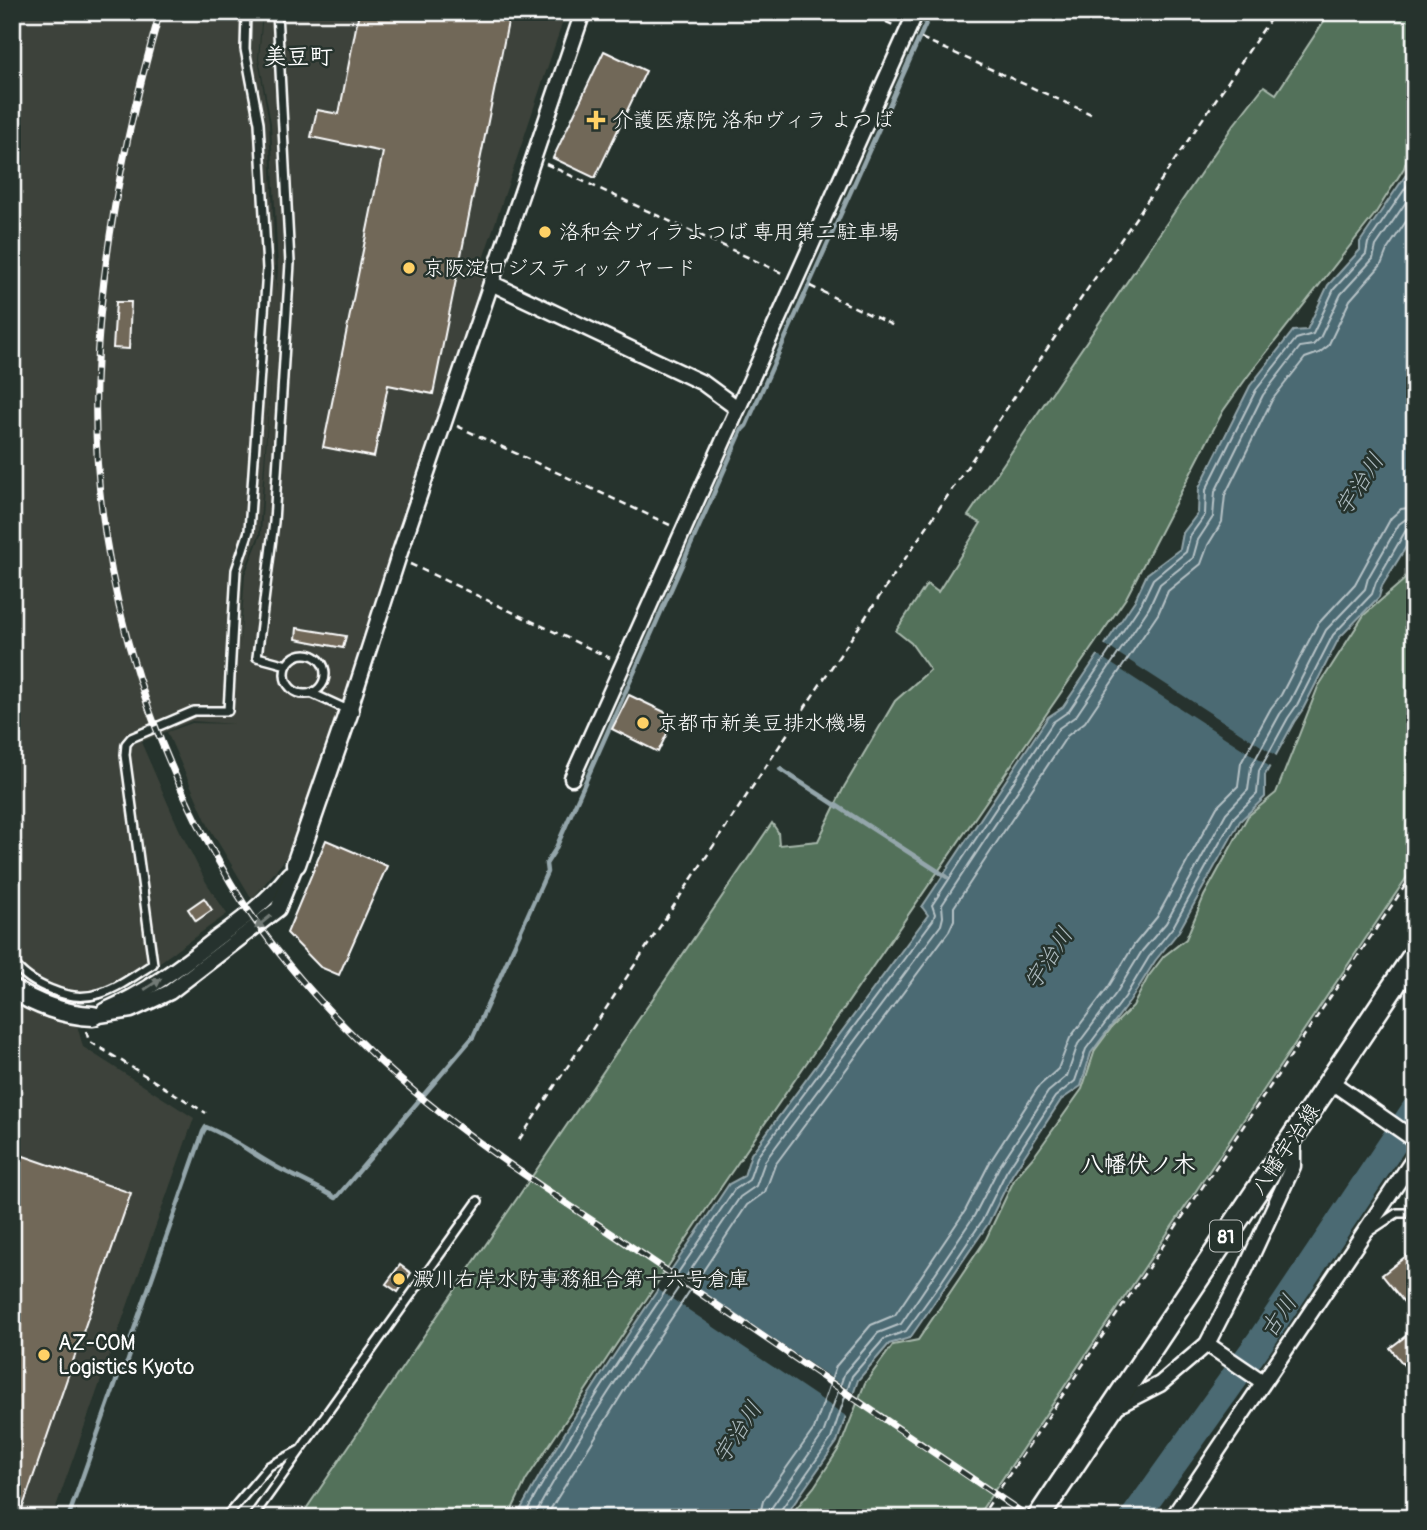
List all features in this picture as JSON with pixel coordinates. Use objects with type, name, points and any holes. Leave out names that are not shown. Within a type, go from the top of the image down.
[{"type":"main road","name":"八幡宇治線","points":[[1038,1518],[1415,954]]},
{"type":"street","points":[[12,989],[72,1015],[86,1016],[131,1010],[170,992],[278,909],[349,711],[398,558],[583,12]]},
{"type":"street","points":[[572,778],[916,12]]},
{"type":"street","points":[[491,283],[703,383],[737,408]]},
{"type":"street","points":[[1330,1081],[1415,1140]]},
{"type":"street","points":[[1109,1410],[1160,1384],[1207,1344],[1293,1166],[1293,1138]]},
{"type":"street","points":[[1173,1517],[1257,1378],[1361,1237],[1415,1157]]},
{"type":"street","points":[[1207,1344],[1257,1378]]},
{"type":"lane","points":[[12,961],[36,984],[61,994],[85,998],[112,990],[153,964],[125,755],[126,744],[131,738],[194,711],[228,711],[236,570],[249,531],[267,269],[258,122],[245,48],[247,12]]},
{"type":"lane","points":[[277,12],[290,263],[274,522],[257,657],[287,665]]},
{"type":"lane","points":[[311,693],[317,690],[324,679],[323,666],[309,654],[303,654],[287,665],[285,676],[290,687],[300,693],[311,693],[349,711]]},
{"type":"lane","points":[[252,1518],[478,1201]]},
{"type":"lane","points":[[1361,1237],[1397,1213],[1415,1213]]},
{"type":"lane","points":[[225,1518],[269,1466],[303,1448]]},
{"type":"path","points":[[864,12],[1091,114]]},
{"type":"path","points":[[519,1140],[825,677],[1275,12]]},
{"type":"path","points":[[533,158],[896,327]]},
{"type":"path","points":[[444,421],[684,531]]},
{"type":"path","points":[[398,558],[623,664]]},
{"type":"path","points":[[980,1518],[1415,872]]},
{"type":"path","points":[[86,1016],[89,1041],[206,1113]]},
{"type":"shaded area","points":[[12,12],[262,12],[258,59],[269,123],[276,292],[278,269],[271,123],[259,59],[263,12],[566,12],[482,262],[487,271],[293,850],[252,899],[209,827],[167,732],[192,723],[235,724],[192,721],[141,742],[179,829],[206,882],[227,914],[118,992],[102,999],[68,1001],[49,997],[12,976]],"holes":[[[271,366],[261,535],[245,574],[240,647],[243,574],[259,535]]]},
{"type":"shaded area","points":[[22,1000],[77,1025],[83,1047],[194,1118],[52,1518],[12,1518],[12,1023]]},
{"type":"green space","points":[[1330,12],[1415,12],[1415,131],[1404,168],[1375,214],[1223,411],[1126,598],[715,1196],[526,1480],[508,1518],[300,1518],[772,823],[778,832],[779,845],[818,841],[844,787],[895,701],[930,670],[911,643],[896,631],[927,584],[938,592],[981,523],[968,516],[1232,127],[1264,86],[1276,94]]},
{"type":"green space","points":[[1415,555],[1415,865],[976,1518],[788,1518],[814,1487],[840,1447],[865,1383],[893,1345],[918,1340],[986,1239],[1015,1178],[1035,1155],[1082,1089],[1095,1050],[1112,1027],[1133,1006],[1148,977],[1164,956],[1186,939],[1204,896],[1248,816],[1276,793],[1318,687],[1364,615],[1404,580]]},
{"type":"water","name":"宇治川","points":[[1415,156],[1415,524],[1409,542],[1382,586],[1379,597],[1339,638],[1265,775],[1265,797],[1240,821],[1179,931],[1091,1053],[1081,1086],[1061,1100],[1012,1175],[988,1224],[910,1338],[889,1344],[858,1380],[837,1442],[784,1518],[516,1518],[591,1390],[729,1184],[744,1176],[751,1154],[928,915],[922,907],[1048,717],[1063,707],[1135,600],[1147,574],[1180,549],[1183,533],[1198,513],[1199,488],[1250,386],[1293,331],[1307,330],[1328,285],[1360,250],[1360,242],[1412,166]]},
{"type":"pier","points":[[1102,643],[1278,757],[1272,768],[1095,653]]},
{"type":"pier","points":[[669,1269],[857,1395],[849,1418],[656,1288]]},
{"type":"building","name":"京阪淀ロジスティックヤード","points":[[359,12],[510,12],[433,394],[388,385],[374,457],[323,447],[383,152],[311,137],[317,110],[339,114]]},
{"type":"building","points":[[604,51],[646,71],[595,178],[553,158]]},
{"type":"building","points":[[116,302],[131,302],[129,349],[113,348]]},
{"type":"building","points":[[297,628],[346,636],[343,648],[296,639]]},
{"type":"building","name":"京都市新美豆排水機場","points":[[629,695],[675,717],[658,752],[612,729]]},
{"type":"building","points":[[326,840],[387,866],[339,975],[320,967],[287,933]]},
{"type":"building","points":[[204,898],[212,910],[196,921],[188,909]]},
{"type":"building","name":"AZ-COM Logistics Kyoto","points":[[12,1152],[131,1193],[19,1518],[12,1518]]},
{"type":"building","points":[[1415,1249],[1415,1316],[1382,1275]]},
{"type":"building","name":"澱川右岸水防事務組合第十六号倉庫","points":[[400,1265],[411,1273],[398,1292],[386,1284]]},
{"type":"building","points":[[1415,1329],[1415,1379],[1390,1348]]},
{"type":"waterway","points":[[68,1518],[118,1376],[128,1360],[130,1341],[206,1127],[336,1198],[473,1037],[547,872],[546,864],[555,850],[931,12]]},
{"type":"waterway","points":[[780,769],[947,877]]},
{"type":"waterway","name":"古川","points":[[1134,1518],[1262,1339],[1415,1110]]},
{"type":"railway","points":[[160,12],[125,150],[103,290],[96,384],[102,514],[128,643],[148,706],[199,826],[231,883],[259,926],[306,986],[392,1072],[461,1129],[533,1181],[1030,1518]]},
{"type":"place","name":"介護医療院 洛和ヴィラ よつば","points":[[596,120]]},
{"type":"place","name":"洛和会ヴィラよつば 専用第二駐車場","points":[[545,232]]},
{"type":"place","name":"京阪淀ロジスティックヤード","points":[[409,268]]},
{"type":"place","name":"京都市新美豆排水機場","points":[[643,723]]},
{"type":"place","name":"澱川右岸水防事務組合第十六号倉庫","points":[[399,1279]]},
{"type":"place","name":"AZ-COM Logistics Kyoto","points":[[44,1355]]},
{"type":"district","name":"美豆町","points":[[298,56]]},
{"type":"district","name":"八幡伏ノ木","points":[[1138,1164]]}]
